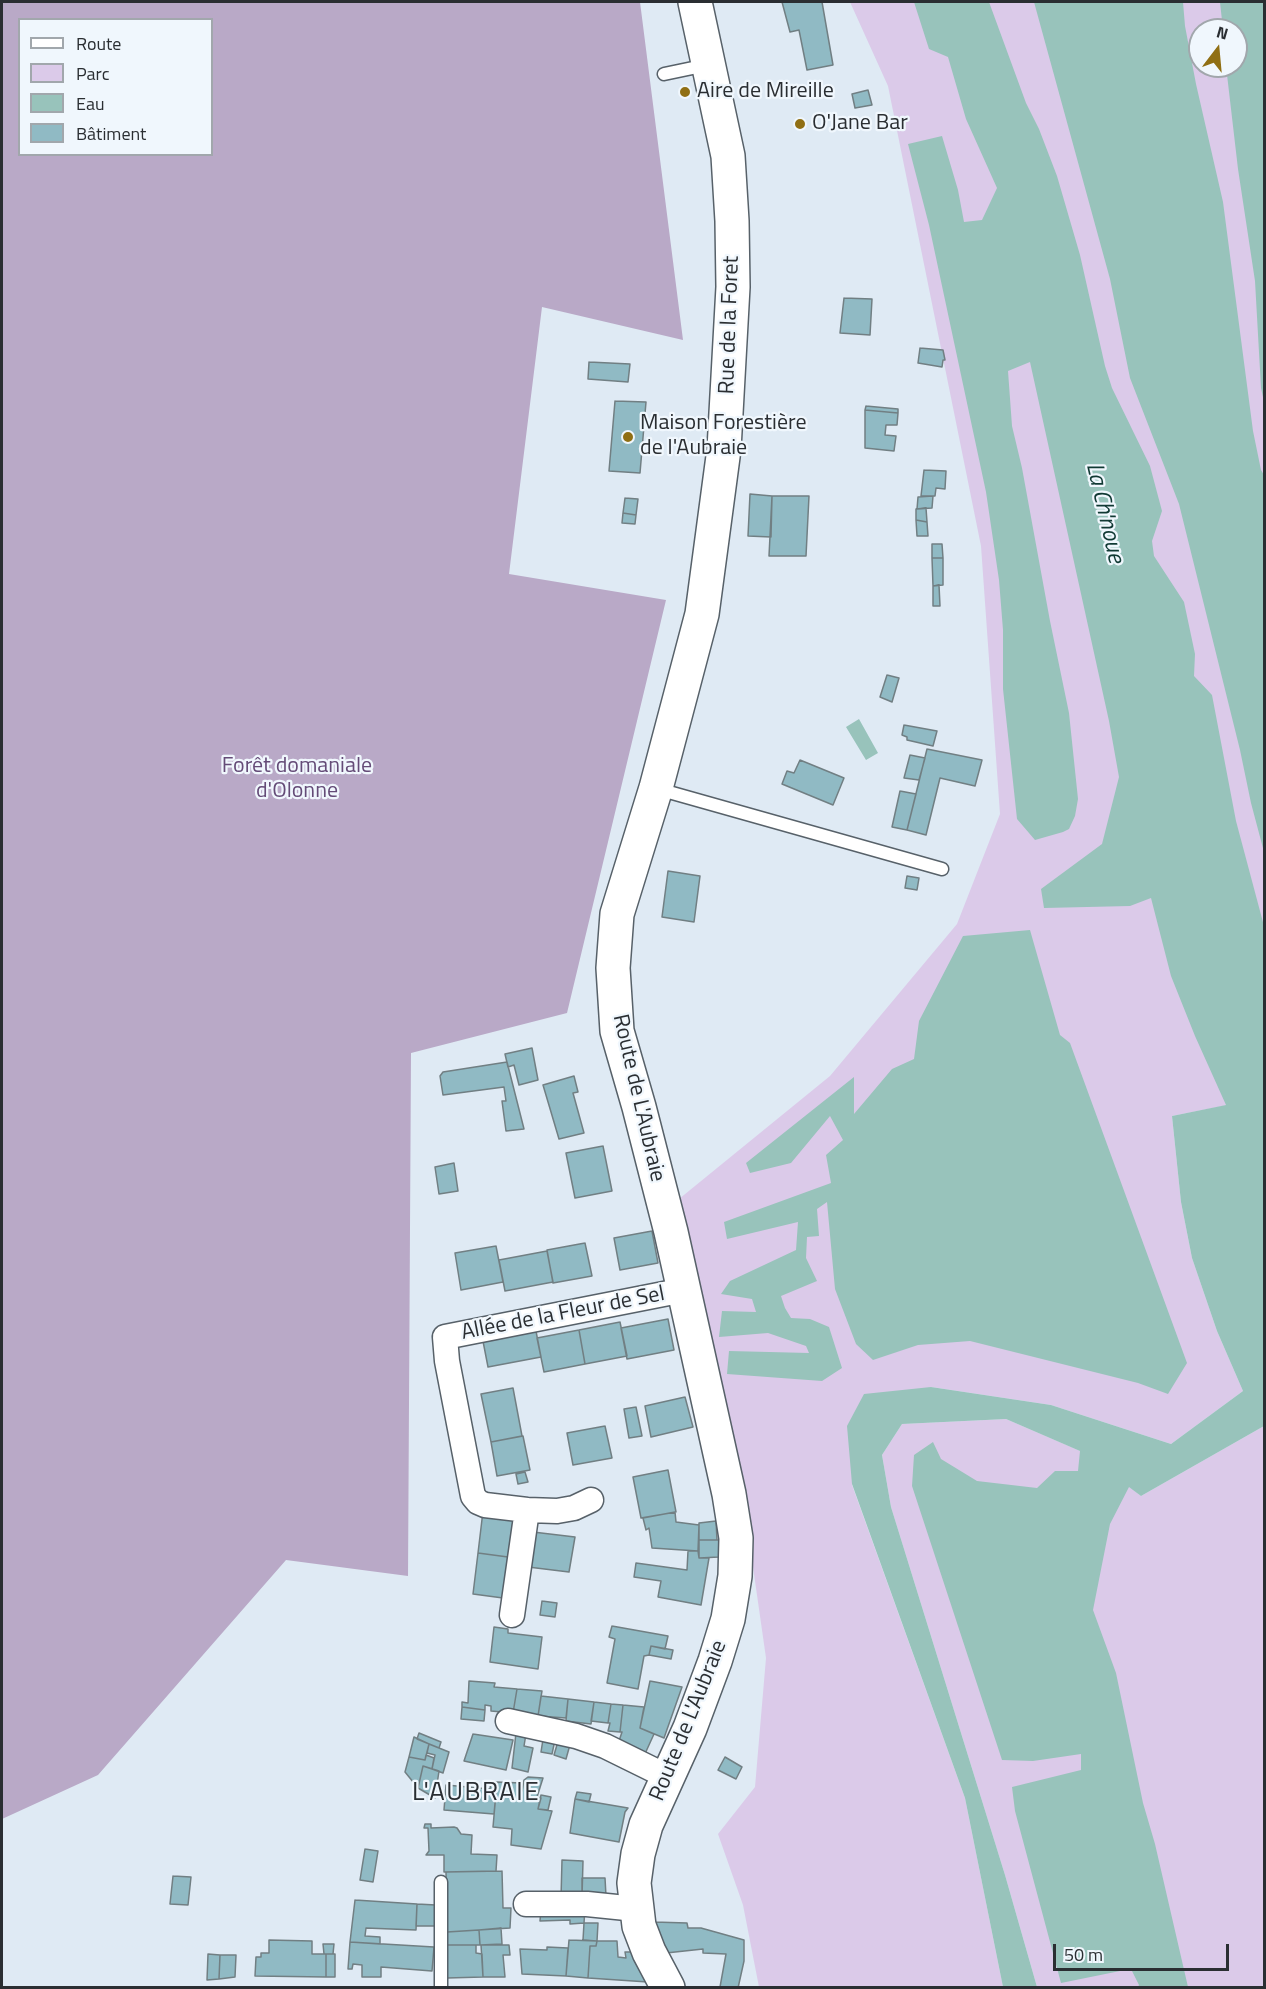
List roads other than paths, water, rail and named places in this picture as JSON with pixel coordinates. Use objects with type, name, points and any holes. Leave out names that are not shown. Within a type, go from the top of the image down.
[{"type":"street","name":"Rue de la Foret","points":[[656,788],[702,614],[724,449],[733,287],[728,156],[695,2]]},
{"type":"street","name":"Route de L'Aubraie","points":[[656,788],[617,914],[613,968],[617,1031],[671,1232],[729,1494],[736,1538],[735,1576],[728,1620],[715,1662],[646,1825],[638,1854],[634,1883],[636,1909],[648,1952],[668,1988]]},
{"type":"street","name":"Allée de la Fleur de Sel","points":[[591,1500],[574,1508],[557,1511],[527,1510],[485,1505],[478,1502],[473,1496],[447,1361],[445,1337],[684,1290]]},
{"type":"street","points":[[512,1615],[527,1510]]},
{"type":"street","points":[[508,1721],[533,1725],[595,1743],[668,1777]]},
{"type":"street","points":[[526,1905],[587,1904],[636,1909]]},
{"type":"lane","points":[[664,74],[708,65]]},
{"type":"lane","points":[[656,788],[942,869]]},
{"type":"lane","points":[[441,1882],[441,1988]]},
{"type":"water","name":"La Ch'noue","points":[[914,2],[989,2],[1026,103],[1039,129],[1057,176],[1080,255],[1112,388],[1150,466],[1162,511],[1152,541],[1154,556],[1184,602],[1195,654],[1194,676],[1212,695],[1236,821],[1264,926],[1264,1426],[1141,1496],[1129,1487],[1110,1524],[1093,1610],[1116,1673],[1143,1803],[1155,1844],[1188,1987],[1138,1987],[1132,1971],[1125,1970],[1061,1983],[1015,1811],[1012,1787],[1081,1770],[1081,1754],[1033,1761],[1002,1760],[912,1486],[914,1455],[933,1442],[941,1459],[977,1481],[1037,1488],[1055,1471],[1078,1471],[1080,1451],[1006,1419],[902,1424],[882,1455],[891,1507],[1005,1875],[1037,1987],[1003,1987],[965,1798],[852,1484],[847,1426],[864,1394],[931,1387],[1051,1405],[1171,1444],[1243,1391],[1217,1331],[1192,1258],[1181,1202],[1172,1116],[1226,1105],[1171,976],[1151,898],[1130,906],[1044,908],[1041,889],[1102,844],[1119,777],[1109,721],[1030,362],[1008,371],[1012,426],[1069,713],[1078,799],[1075,816],[1069,829],[1063,832],[1035,840],[1017,819],[1003,689],[1003,630],[999,580],[986,492],[929,225],[908,144],[942,136],[958,190],[964,222],[982,220],[997,188],[966,119],[948,57],[929,49]]},
{"type":"water","points":[[1034,2],[1183,2],[1188,42],[1188,78],[1195,78],[1223,202],[1253,431],[1264,475],[1264,852],[1179,504],[1130,378],[1110,279]]},
{"type":"water","points":[[1220,2],[1264,2],[1264,402],[1261,388],[1255,281],[1227,78],[1248,78],[1248,18],[1222,18]]},
{"type":"water","points":[[859,719],[878,753],[866,760],[846,727]]},
{"type":"water","points":[[1030,930],[1060,1035],[1070,1043],[1187,1363],[1168,1394],[1138,1383],[970,1341],[918,1345],[873,1360],[856,1344],[835,1289],[827,1202],[817,1209],[819,1236],[807,1237],[806,1258],[817,1281],[781,1296],[791,1318],[810,1319],[829,1327],[842,1368],[822,1381],[727,1374],[729,1351],[809,1353],[806,1346],[768,1333],[719,1337],[722,1311],[756,1312],[752,1299],[721,1294],[730,1281],[796,1250],[798,1222],[727,1239],[724,1222],[831,1183],[826,1155],[843,1140],[830,1116],[791,1163],[750,1173],[746,1163],[854,1077],[854,1114],[892,1069],[914,1059],[919,1021],[963,936]]},
{"type":"place","name":"Aire de Mireille","points":[[685,92]]},
{"type":"place","name":"O'Jane Bar","points":[[800,124]]},
{"type":"place","name":"Maison Forestière de l'Aubraie","points":[[628,437]]},
{"type":"district","name":"L'AUBRAIE","points":[[476,1794]]},
{"type":"park label","name":"Forêt domaniale d'Olonne","points":[[297,780]]}]
